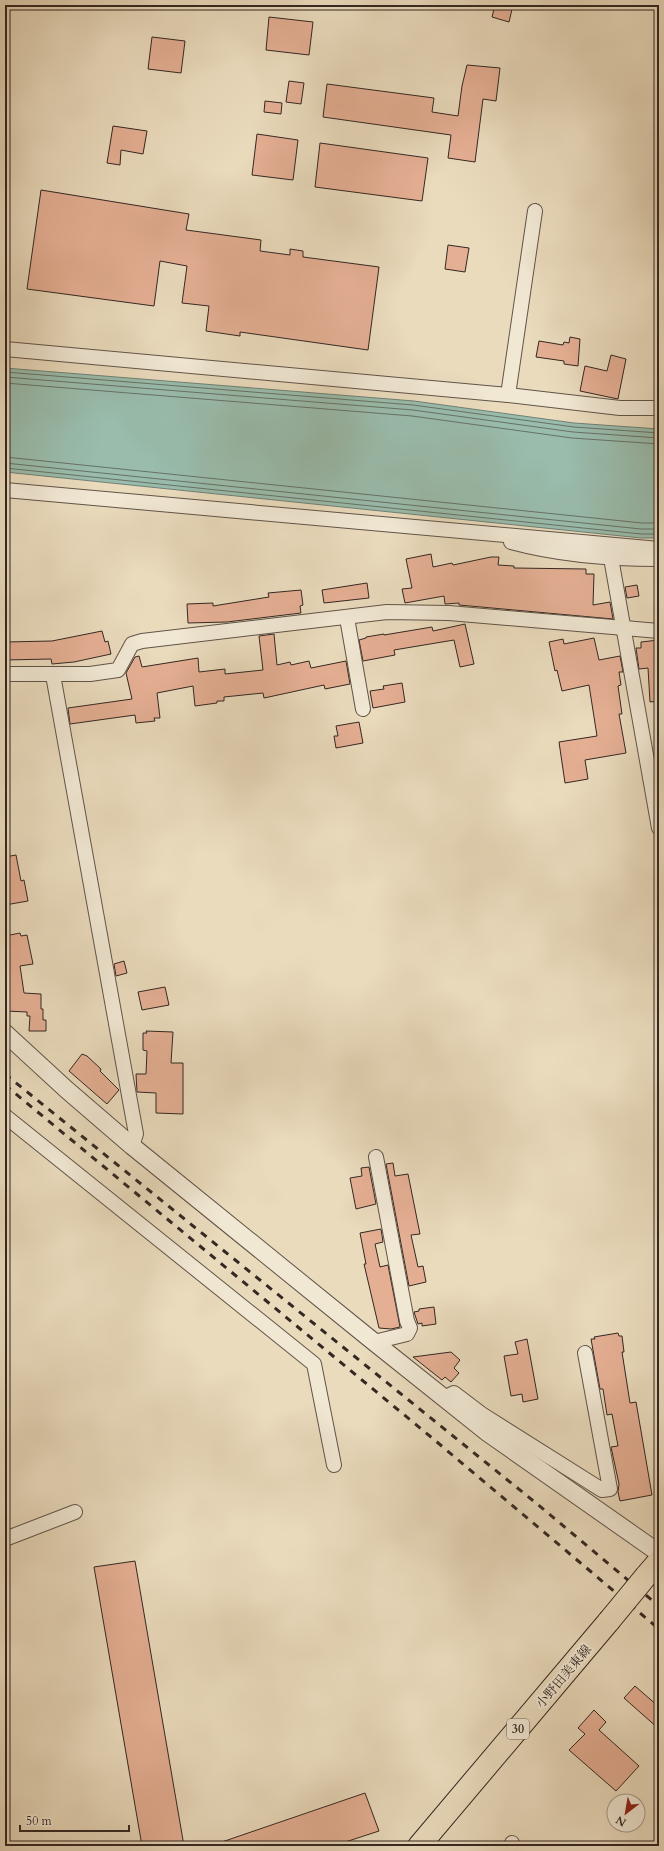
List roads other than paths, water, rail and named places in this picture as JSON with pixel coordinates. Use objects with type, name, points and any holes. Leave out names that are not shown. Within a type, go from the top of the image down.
[{"type":"main road","name":"小野田美東線","points":[[423,1841],[653,1568]]},
{"type":"street","points":[[508,395],[535,211]]},
{"type":"street","points":[[5,349],[508,395],[620,408],[659,408]]},
{"type":"street","points":[[5,490],[484,532],[582,543],[659,549]]},
{"type":"street","points":[[484,532],[541,550],[611,558],[659,559]]},
{"type":"street","points":[[611,558],[659,828]]},
{"type":"street","points":[[5,674],[90,674],[118,670],[132,644],[142,641],[347,618],[387,612],[449,613],[659,631]]},
{"type":"street","points":[[347,618],[362,709]]},
{"type":"street","points":[[53,675],[136,1134],[132,1146]]},
{"type":"street","points":[[5,1033],[67,1090],[132,1146],[488,1433],[659,1553]]},
{"type":"street","points":[[5,1116],[314,1364],[334,1465]]},
{"type":"street","points":[[374,1342],[398,1338],[407,1334],[410,1328],[407,1321],[376,1158]]},
{"type":"street","points":[[444,1398],[454,1394],[483,1415],[602,1490],[610,1489],[585,1353]]},
{"type":"street","points":[[5,1539],[75,1512]]},
{"type":"water","points":[[5,368],[414,401],[574,423],[659,429],[659,538],[641,538],[5,472]]},
{"type":"railway","points":[[5,1074],[536,1503],[659,1606]]},
{"type":"railway","points":[[5,1085],[431,1437],[659,1629]]}]
